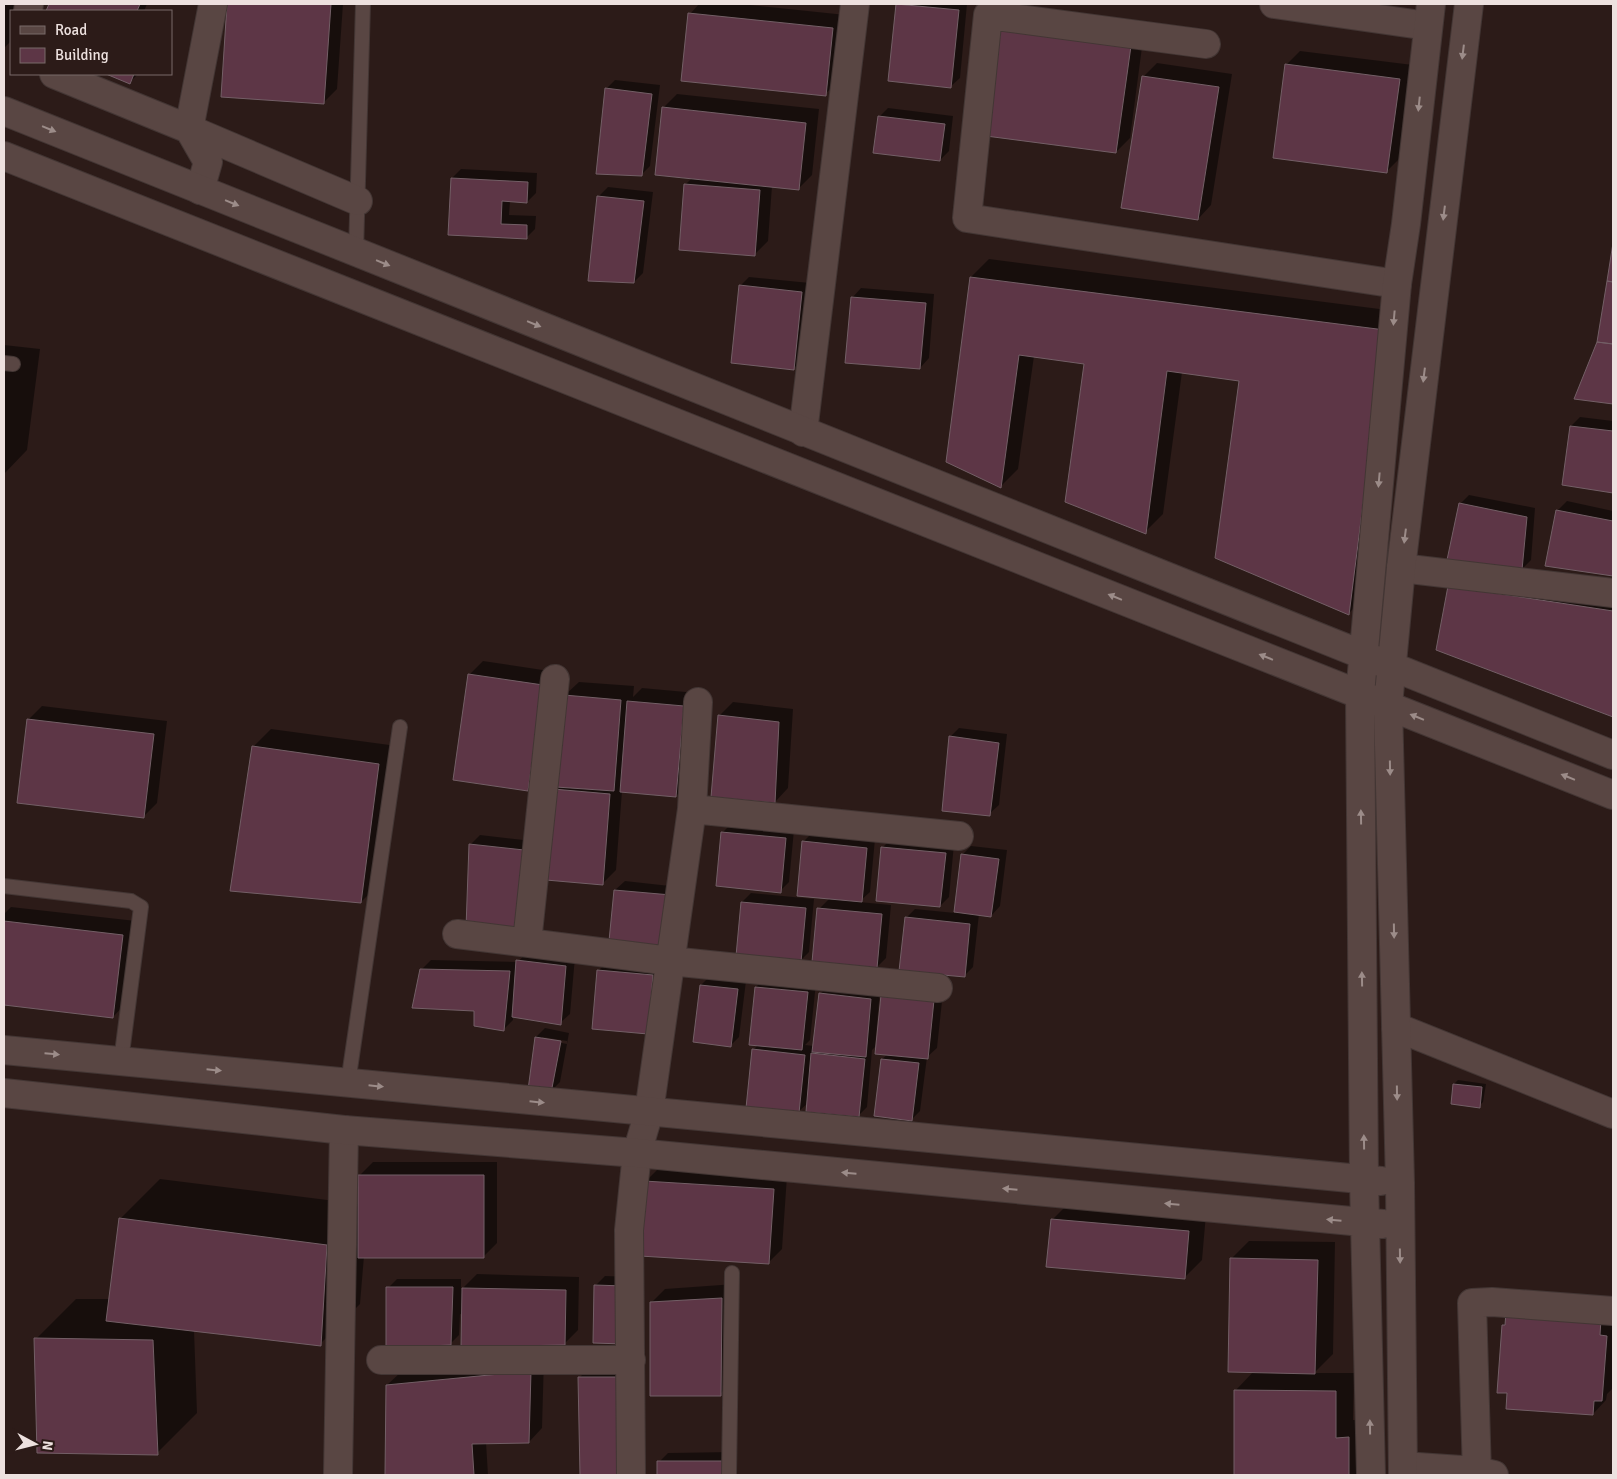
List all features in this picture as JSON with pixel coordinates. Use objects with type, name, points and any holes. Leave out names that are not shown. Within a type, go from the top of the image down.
[{"type":"street","points":[[200,190],[208,162],[189,130],[213,4]]},
{"type":"street","points":[[803,432],[855,4]]},
{"type":"street","points":[[1274,4],[1429,15],[1406,224],[1397,284],[1362,655],[1360,694],[1364,1180],[1371,1475]]},
{"type":"street","points":[[1469,4],[1401,568],[1388,705],[1400,1183],[1403,1471],[1483,1474],[1472,1303],[1492,1302],[1613,1311]]},
{"type":"street","points":[[1206,44],[988,15],[967,218],[1397,284]]},
{"type":"street","points":[[56,75],[358,201]]},
{"type":"street","points":[[4,111],[1613,755]]},
{"type":"street","points":[[4,156],[1613,795]]},
{"type":"street","points":[[1401,568],[1613,593]]},
{"type":"street","points":[[527,942],[555,679]]},
{"type":"street","points":[[631,1475],[629,1230],[637,1153],[649,1112],[692,810],[698,702]]},
{"type":"street","points":[[692,810],[959,836]]},
{"type":"street","points":[[457,934],[670,961],[938,988]]},
{"type":"street","points":[[1396,1027],[1613,1114]]},
{"type":"street","points":[[4,1050],[1400,1183]]},
{"type":"street","points":[[4,1093],[344,1130],[637,1153],[1400,1226]]},
{"type":"street","points":[[338,1475],[344,1130]]},
{"type":"street","points":[[381,1360],[631,1360]]},
{"type":"lane","points":[[356,252],[363,4]]},
{"type":"lane","points":[[348,1083],[400,727]]},
{"type":"lane","points":[[4,886],[132,901],[141,907],[121,1061]]},
{"type":"lane","points":[[729,1475],[732,1273]]},
{"type":"building","points":[[49,4],[140,4],[137,10],[46,10]]},
{"type":"building","points":[[227,4],[331,4],[324,104],[221,97]]},
{"type":"building","points":[[896,4],[959,10],[951,88],[888,81]]},
{"type":"building","points":[[688,13],[833,28],[826,96],[681,81]]},
{"type":"building","points":[[1001,28],[1131,46],[1116,153],[986,136]]},
{"type":"building","points":[[1285,64],[1400,79],[1387,173],[1273,158]]},
{"type":"building","points":[[108,75],[134,75],[130,84]]},
{"type":"building","points":[[1142,76],[1219,87],[1198,220],[1121,208]]},
{"type":"building","points":[[605,88],[652,94],[642,176],[596,174]]},
{"type":"building","points":[[662,107],[806,123],[799,190],[655,175]]},
{"type":"building","points":[[878,116],[945,124],[940,161],[873,153]]},
{"type":"building","points":[[451,178],[528,182],[527,203],[502,201],[501,224],[527,225],[527,239],[448,235]]},
{"type":"building","points":[[684,184],[760,190],[755,256],[679,250]]},
{"type":"building","points":[[597,196],[644,201],[634,283],[588,281]]},
{"type":"building","points":[[1613,243],[1613,282],[1607,281]]},
{"type":"building","points":[[970,277],[1385,330],[1349,615],[1215,558],[1239,381],[1167,371],[1146,534],[1065,502],[1084,364],[1019,355],[1001,488],[946,462]]},
{"type":"building","points":[[1607,281],[1613,282],[1613,344],[1597,342]]},
{"type":"building","points":[[739,285],[802,292],[794,370],[731,363]]},
{"type":"building","points":[[851,297],[926,303],[920,369],[845,363]]},
{"type":"building","points":[[1597,342],[1613,344],[1613,404],[1574,399]]},
{"type":"building","points":[[1570,426],[1613,431],[1613,493],[1562,485]]},
{"type":"building","points":[[1459,503],[1527,517],[1522,570],[1447,560]]},
{"type":"building","points":[[1556,510],[1613,521],[1613,576],[1545,566]]},
{"type":"building","points":[[1448,586],[1613,611],[1613,717],[1436,650]]},
{"type":"building","points":[[468,674],[543,685],[528,791],[453,780]]},
{"type":"building","points":[[564,695],[621,700],[614,791],[556,787]]},
{"type":"building","points":[[627,701],[684,706],[676,797],[620,792]]},
{"type":"building","points":[[718,715],[779,722],[775,803],[711,797]]},
{"type":"building","points":[[27,719],[154,734],[144,818],[17,803]]},
{"type":"building","points":[[949,736],[999,743],[990,816],[942,811]]},
{"type":"building","points":[[252,746],[379,764],[361,903],[230,891]]},
{"type":"building","points":[[553,789],[610,794],[603,885],[546,880]]},
{"type":"building","points":[[721,832],[786,838],[781,893],[716,886]]},
{"type":"building","points":[[802,841],[867,848],[862,902],[797,896]]},
{"type":"building","points":[[469,844],[524,850],[516,935],[466,928]]},
{"type":"building","points":[[881,847],[946,853],[940,907],[876,901]]},
{"type":"building","points":[[961,854],[999,859],[991,917],[954,912]]},
{"type":"building","points":[[614,890],[671,895],[666,947],[609,941]]},
{"type":"building","points":[[741,902],[806,908],[801,962],[736,956]]},
{"type":"building","points":[[817,908],[882,914],[877,968],[812,962]]},
{"type":"building","points":[[905,917],[970,924],[965,977],[899,971]]},
{"type":"building","points":[[4,921],[123,935],[113,1018],[4,1005]]},
{"type":"building","points":[[516,960],[566,966],[561,1025],[512,1017]]},
{"type":"building","points":[[420,969],[510,971],[504,1031],[474,1026],[474,1011],[412,1008]]},
{"type":"building","points":[[597,970],[653,975],[648,1034],[592,1029]]},
{"type":"building","points":[[700,985],[738,989],[731,1047],[693,1042]]},
{"type":"building","points":[[755,987],[808,992],[802,1050],[749,1045]]},
{"type":"building","points":[[819,993],[871,999],[866,1057],[812,1052]]},
{"type":"building","points":[[881,995],[934,1000],[928,1059],[875,1054]]},
{"type":"building","points":[[535,1037],[561,1041],[551,1093],[528,1090]]},
{"type":"building","points":[[752,1049],[805,1055],[799,1113],[746,1108]]},
{"type":"building","points":[[811,1053],[865,1059],[859,1117],[806,1112]]},
{"type":"building","points":[[881,1059],[919,1063],[912,1121],[874,1116]]},
{"type":"building","points":[[1453,1084],[1482,1087],[1480,1108],[1451,1104]]},
{"type":"building","points":[[358,1175],[484,1175],[484,1258],[358,1258]]},
{"type":"building","points":[[644,1181],[774,1189],[769,1264],[640,1256]]},
{"type":"building","points":[[119,1218],[327,1245],[321,1346],[106,1321]]},
{"type":"building","points":[[1051,1219],[1189,1231],[1185,1279],[1046,1267]]},
{"type":"building","points":[[1230,1258],[1318,1260],[1315,1374],[1228,1372]]},
{"type":"building","points":[[594,1285],[625,1286],[624,1344],[593,1343]]},
{"type":"building","points":[[386,1287],[453,1287],[451,1345],[386,1348]]},
{"type":"building","points":[[462,1288],[566,1290],[565,1345],[461,1347]]},
{"type":"building","points":[[722,1298],[721,1396],[650,1396],[650,1302]]},
{"type":"building","points":[[1506,1312],[1601,1319],[1600,1335],[1607,1336],[1602,1401],[1594,1401],[1593,1415],[1506,1409],[1507,1393],[1497,1393],[1502,1325],[1505,1325]]},
{"type":"building","points":[[34,1338],[153,1340],[158,1455],[37,1453]]},
{"type":"building","points":[[531,1371],[529,1443],[472,1444],[474,1475],[385,1475],[386,1385]]},
{"type":"building","points":[[578,1377],[620,1377],[622,1475],[580,1475]]},
{"type":"building","points":[[1234,1390],[1336,1391],[1336,1438],[1349,1437],[1349,1475],[1234,1475]]},
{"type":"building","points":[[657,1461],[724,1461],[723,1475],[657,1475]]}]
